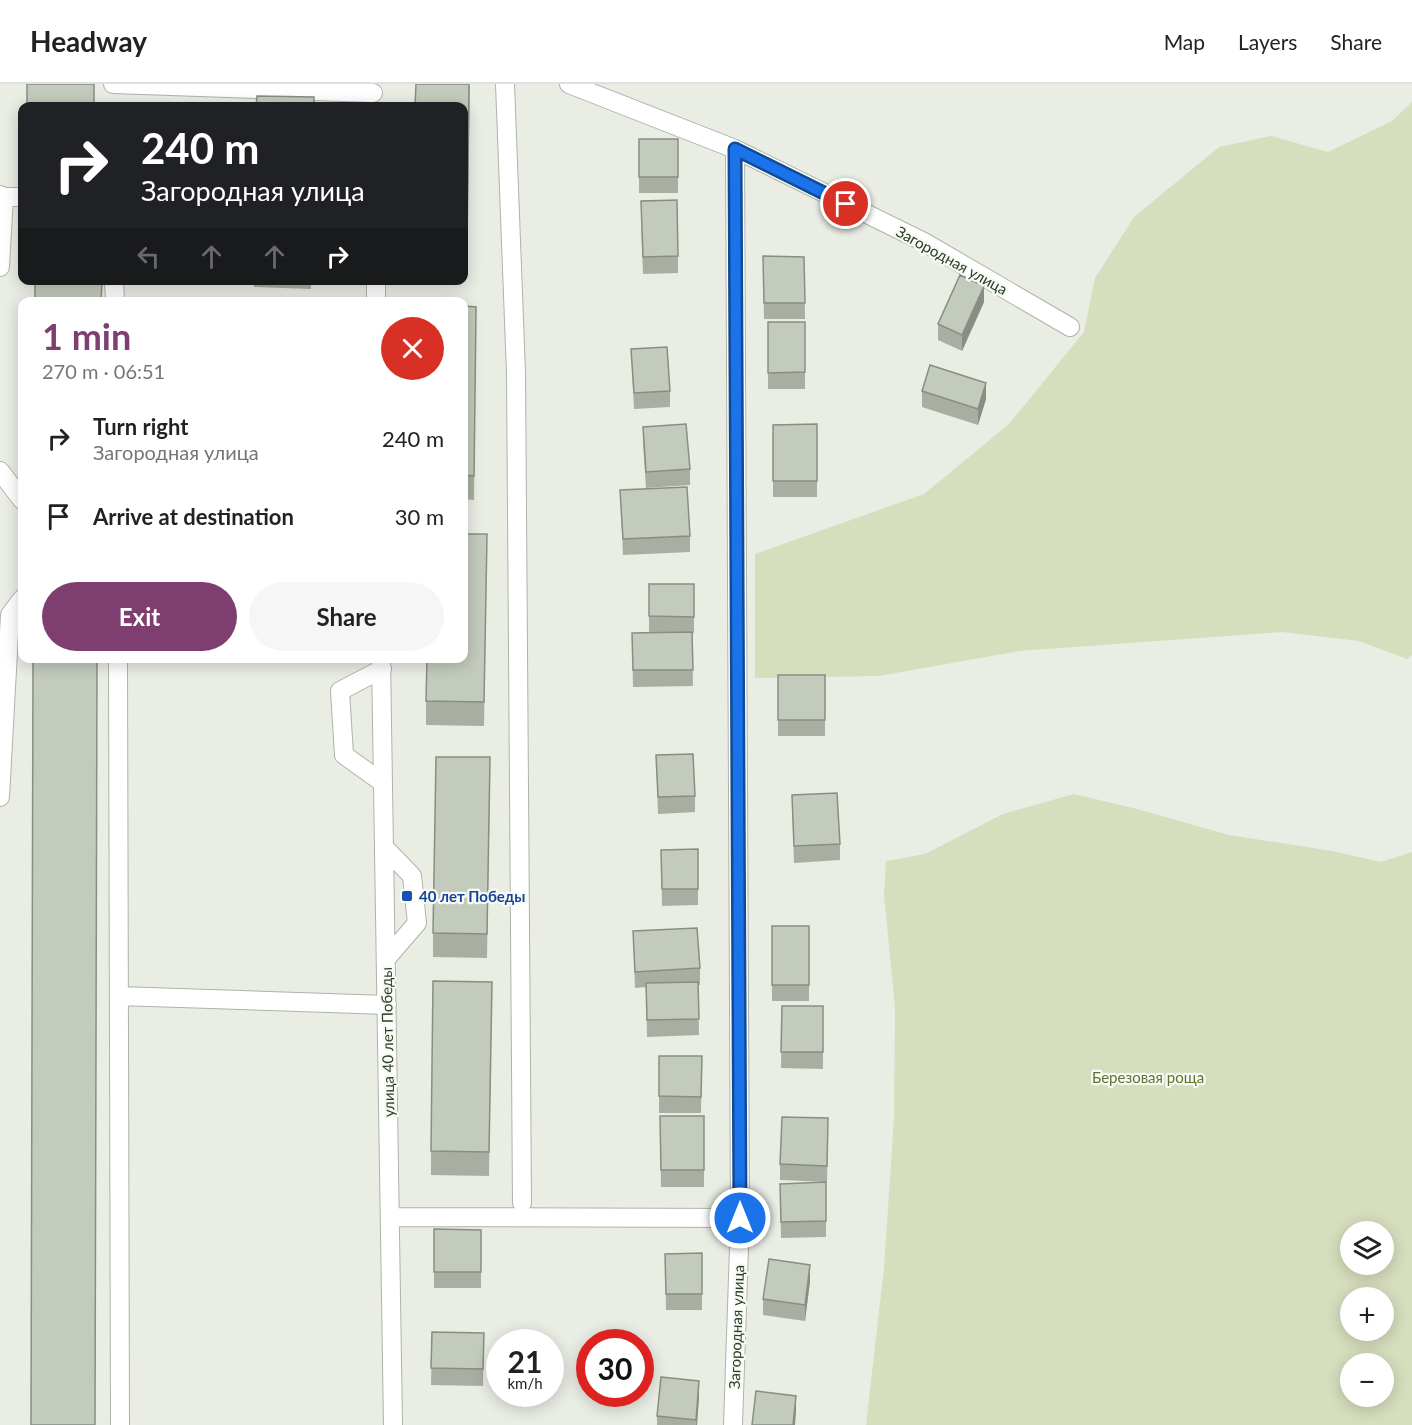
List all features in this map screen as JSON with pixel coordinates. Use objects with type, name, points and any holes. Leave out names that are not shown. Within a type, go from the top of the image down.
[{"type":"street","points":[[113,84],[373,95]]},
{"type":"street","points":[[505,84],[516,373],[522,1203]]},
{"type":"street","name":"Загородная улица","points":[[569,84],[735,149],[924,242],[1070,327]]},
{"type":"street","name":"Загородная улица","points":[[733,1425],[740,1218],[735,149]]},
{"type":"street","points":[[0,267],[2,196],[18,197]]},
{"type":"street","points":[[0,471],[18,495]]},
{"type":"street","points":[[0,797],[2,712],[10,615],[18,604]]},
{"type":"street","points":[[118,663],[120,1425]]},
{"type":"street","points":[[382,664],[340,692],[344,755],[383,783]]},
{"type":"street","name":"улица 40 лет Победы","points":[[382,664],[393,1425]]},
{"type":"street","points":[[384,847],[412,876],[417,923],[386,958]]},
{"type":"street","points":[[119,996],[387,1005]]},
{"type":"street","points":[[390,1217],[740,1218]]},
{"type":"green space","points":[[1412,102],[1412,655],[1407,659],[1359,641],[1282,632],[1019,651],[879,676],[755,678],[755,554],[924,494],[1009,424],[1084,332],[1095,278],[1134,217],[1219,147],[1271,136],[1328,152],[1392,121]]},
{"type":"green space","name":"Березовая роща","points":[[1074,794],[1229,835],[1332,851],[1381,862],[1412,852],[1412,1425],[866,1425],[884,1268],[894,1118],[895,1007],[884,895],[886,861],[925,854],[1003,814]]},
{"type":"building","points":[[27,84],[94,84],[94,102],[27,102]]},
{"type":"building","points":[[416,84],[469,84],[468,163],[468,102],[415,102]]},
{"type":"building","points":[[257,96],[314,97],[314,102],[256,102]]},
{"type":"building","points":[[639,139],[678,139],[678,177],[639,177]]},
{"type":"building","points":[[677,200],[678,256],[643,257],[641,201]]},
{"type":"building","points":[[763,256],[804,257],[805,303],[764,303]]},
{"type":"building","points":[[960,275],[984,286],[962,335],[938,324]]},
{"type":"building","points":[[35,285],[102,285],[101,297],[35,297]]},
{"type":"building","points":[[468,306],[476,307],[474,476],[468,475]]},
{"type":"building","points":[[768,322],[805,322],[805,372],[768,373]]},
{"type":"building","points":[[667,347],[670,391],[634,393],[631,349]]},
{"type":"building","points":[[930,365],[986,383],[978,409],[922,391]]},
{"type":"building","points":[[686,424],[690,469],[646,472],[643,427]]},
{"type":"building","points":[[817,424],[817,481],[773,481],[773,425]]},
{"type":"building","points":[[687,487],[690,536],[623,539],[620,490]]},
{"type":"building","points":[[468,534],[487,534],[484,702],[426,701],[427,663],[468,663]]},
{"type":"building","points":[[649,584],[694,584],[694,617],[649,616]]},
{"type":"building","points":[[692,632],[693,670],[633,670],[632,633]]},
{"type":"building","points":[[33,663],[97,663],[95,1425],[31,1425]]},
{"type":"building","points":[[778,675],[825,675],[825,720],[778,720]]},
{"type":"building","points":[[693,754],[695,796],[658,797],[656,755]]},
{"type":"building","points":[[436,757],[490,757],[487,934],[433,933]]},
{"type":"building","points":[[837,793],[840,844],[794,846],[792,795]]},
{"type":"building","points":[[698,849],[698,889],[662,889],[661,850]]},
{"type":"building","points":[[772,926],[809,926],[809,985],[772,985]]},
{"type":"building","points":[[697,928],[700,968],[635,972],[633,931]]},
{"type":"building","points":[[433,981],[492,982],[489,1152],[431,1151]]},
{"type":"building","points":[[698,982],[699,1019],[647,1020],[646,983]]},
{"type":"building","points":[[782,1006],[823,1006],[823,1052],[781,1052]]},
{"type":"building","points":[[659,1056],[702,1056],[701,1097],[659,1096]]},
{"type":"building","points":[[660,1116],[704,1116],[704,1170],[661,1170]]},
{"type":"building","points":[[782,1117],[828,1118],[827,1166],[780,1164]]},
{"type":"building","points":[[826,1182],[826,1221],[781,1222],[780,1184]]},
{"type":"building","points":[[434,1229],[481,1230],[481,1272],[434,1272]]},
{"type":"building","points":[[702,1253],[702,1294],[666,1294],[665,1254]]},
{"type":"building","points":[[769,1259],[810,1265],[805,1305],[763,1299]]},
{"type":"building","points":[[432,1332],[484,1333],[483,1369],[431,1368]]},
{"type":"building","points":[[661,1377],[699,1381],[696,1420],[657,1416]]},
{"type":"building","points":[[756,1391],[796,1396],[793,1425],[752,1425]]},
{"type":"place","name":"40 лет Победы","points":[[407,896]]},
{"type":"route","points":[[740,1218],[735,149],[846,204]]}]
